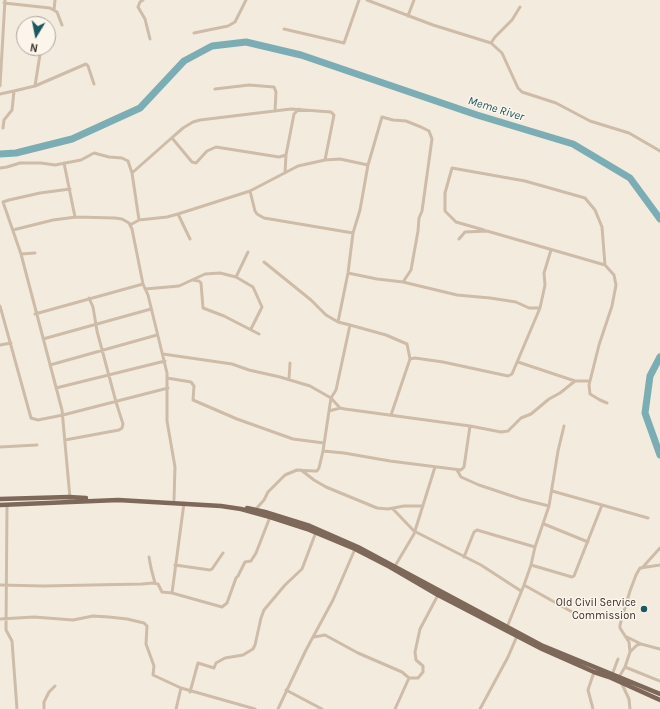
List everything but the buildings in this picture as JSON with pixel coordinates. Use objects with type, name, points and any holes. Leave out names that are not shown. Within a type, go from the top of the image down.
[{"type":"main road","points":[[0,499],[174,500],[220,504],[255,510],[321,530],[395,566],[541,645],[660,694]]},
{"type":"main road","points":[[0,505],[70,499],[118,500],[221,506],[241,509],[270,517],[316,532],[355,549],[542,650],[621,682],[660,700]]},
{"type":"street","points":[[54,10],[55,0]]},
{"type":"street","points":[[143,0],[140,2],[138,7],[145,19],[150,39]]},
{"type":"street","points":[[194,33],[228,26],[235,22],[246,0]]},
{"type":"street","points":[[284,29],[344,43],[359,0]]},
{"type":"street","points":[[367,0],[408,16],[491,43],[502,53],[518,88],[522,92],[556,103],[590,121],[629,133],[660,151]]},
{"type":"street","points":[[408,16],[414,0]]},
{"type":"street","points":[[0,86],[4,1],[50,8],[59,16],[62,25]]},
{"type":"street","points":[[491,43],[512,20],[520,7]]},
{"type":"street","points":[[35,86],[40,56]]},
{"type":"street","points":[[0,94],[35,86],[86,64],[94,84]]},
{"type":"street","points":[[215,89],[249,85],[272,86],[276,90],[275,111]]},
{"type":"street","points":[[3,128],[4,120],[12,110],[14,91]]},
{"type":"street","points":[[291,109],[294,114]]},
{"type":"street","points":[[132,173],[183,128],[200,120],[291,109],[331,112],[334,115],[325,160]]},
{"type":"street","points":[[285,173],[286,155],[294,114],[299,109]]},
{"type":"street","points":[[338,322],[348,274],[353,233],[360,210],[368,165],[382,117],[406,121],[429,131],[432,139],[422,211],[419,218],[411,270],[403,282]]},
{"type":"street","points":[[172,138],[192,162],[196,163],[207,151],[216,147],[278,157],[286,155]]},
{"type":"street","points":[[0,168],[20,163],[55,165],[81,160],[94,153],[126,159],[132,173],[139,220]]},
{"type":"street","points":[[130,225],[139,220],[178,214],[250,191],[298,166],[325,160],[340,159],[368,165]]},
{"type":"street","points":[[64,163],[74,217]]},
{"type":"street","points":[[605,265],[602,227],[595,210],[585,198],[525,181],[452,168],[445,193],[445,210],[456,222],[605,265],[614,275],[616,284],[612,306],[589,381],[590,394],[607,403]]},
{"type":"street","points":[[70,189],[40,193],[4,202],[21,254],[63,415],[70,499]]},
{"type":"street","points":[[250,191],[255,211],[264,218],[353,233]]},
{"type":"street","points":[[178,214],[190,239]]},
{"type":"street","points":[[13,230],[53,220],[74,217],[115,218],[126,221],[130,225],[143,284],[165,361],[168,378],[167,421],[175,467],[174,500]]},
{"type":"street","points":[[459,239],[465,232],[487,231]]},
{"type":"street","points":[[410,359],[415,358],[443,362],[508,376],[512,374],[540,308],[545,285],[544,273],[548,265],[551,250]]},
{"type":"street","points":[[236,277],[248,252]]},
{"type":"street","points":[[21,254],[35,253]]},
{"type":"street","points":[[264,262],[311,300],[326,315],[338,322],[386,335],[407,344],[410,359],[392,415]]},
{"type":"street","points":[[145,289],[179,286],[205,274],[220,273],[236,277],[253,287],[262,307],[251,329]]},
{"type":"street","points":[[348,274],[403,282],[457,295],[516,302],[530,308],[540,308]]},
{"type":"street","points":[[192,280],[199,281],[201,283],[203,308],[224,316],[259,334]]},
{"type":"street","points":[[36,314],[143,284]]},
{"type":"street","points":[[65,440],[122,428],[123,424],[102,349],[93,307],[89,298]]},
{"type":"street","points":[[0,306],[31,418],[38,420],[63,415],[168,388]]},
{"type":"street","points":[[43,340],[151,309]]},
{"type":"street","points":[[255,510],[279,480],[293,471],[317,471],[323,451],[328,412],[336,390],[350,325]]},
{"type":"street","points":[[50,365],[102,349],[157,335]]},
{"type":"street","points":[[0,345],[11,343]]},
{"type":"street","points":[[163,354],[232,364],[249,370],[289,379],[316,388],[332,398],[340,408]]},
{"type":"street","points":[[56,388],[165,361]]},
{"type":"street","points":[[518,362],[575,381],[589,381]]},
{"type":"street","points":[[289,379],[290,363]]},
{"type":"street","points":[[168,378],[191,382],[194,386],[193,400],[237,419],[293,438],[324,443]]},
{"type":"street","points":[[328,412],[340,408],[470,426],[501,432],[508,431],[521,418],[531,414],[549,399],[560,393],[575,381]]},
{"type":"street","points":[[323,451],[461,470],[464,467],[470,426]]},
{"type":"street","points":[[506,627],[524,585],[535,547],[544,524],[549,506],[558,451],[564,426]]},
{"type":"street","points":[[0,447],[36,445]]},
{"type":"street","points":[[395,566],[412,538],[435,467]]},
{"type":"street","points":[[300,470],[326,487],[377,508],[415,505],[423,506]]},
{"type":"street","points":[[457,470],[461,477],[479,486],[549,506]]},
{"type":"street","points":[[552,491],[648,518]]},
{"type":"street","points":[[172,593],[184,503]]},
{"type":"street","points":[[7,505],[6,630],[12,641],[17,709]]},
{"type":"street","points":[[531,565],[572,577],[574,576],[602,506]]},
{"type":"street","points":[[392,508],[414,531],[481,565],[521,591]]},
{"type":"street","points":[[149,557],[150,568],[155,583],[158,584],[162,592],[172,593],[222,607],[225,605],[236,578],[245,562],[251,561],[256,553],[270,517]]},
{"type":"street","points":[[544,524],[588,542]]},
{"type":"street","points":[[464,557],[474,532],[477,530],[535,547]]},
{"type":"street","points":[[190,692],[198,663],[214,668],[216,663],[225,658],[243,655],[253,649],[256,645],[264,610],[285,585],[302,568],[316,532]]},
{"type":"street","points":[[619,677],[625,667],[630,652],[630,646],[620,628],[625,605],[638,570],[642,568],[660,548]]},
{"type":"street","points":[[278,709],[306,650],[333,600],[355,549]]},
{"type":"street","points":[[175,565],[210,570],[223,553]]},
{"type":"street","points":[[642,568],[660,565]]},
{"type":"street","points":[[0,585],[43,586],[155,583]]},
{"type":"street","points":[[524,585],[574,613]]},
{"type":"street","points":[[314,637],[325,635],[358,653],[402,672],[409,678],[418,678],[423,672],[423,666],[416,660],[420,629],[438,595]]},
{"type":"street","points":[[0,619],[7,617],[34,617],[73,620],[93,616],[127,619],[144,623],[147,626],[146,644],[154,666],[153,675],[190,692],[255,709]]},
{"type":"street","points":[[480,709],[508,657],[517,636]]},
{"type":"street","points":[[626,637],[642,644],[660,649]]},
{"type":"street","points":[[630,652],[637,645],[642,644]]},
{"type":"street","points":[[612,675],[618,659]]},
{"type":"street","points":[[625,667],[660,681]]},
{"type":"street","points":[[593,709],[588,690],[594,672]]},
{"type":"street","points":[[395,709],[409,678]]},
{"type":"street","points":[[621,682],[629,699],[630,709]]},
{"type":"street","points":[[44,709],[44,702],[49,692],[55,686]]},
{"type":"street","points":[[176,709],[181,688]]},
{"type":"street","points":[[286,690],[322,709]]},
{"type":"waterway","name":"Meme River","points":[[0,154],[16,153],[72,139],[140,108],[184,61],[212,46],[246,42],[301,55],[477,115],[573,144],[630,178],[660,219]]},
{"type":"waterway","name":"Meme River","points":[[660,357],[650,376],[645,413],[660,455]]},
{"type":"place","name":"Old Civil Service Commission","points":[[644,609]]}]
